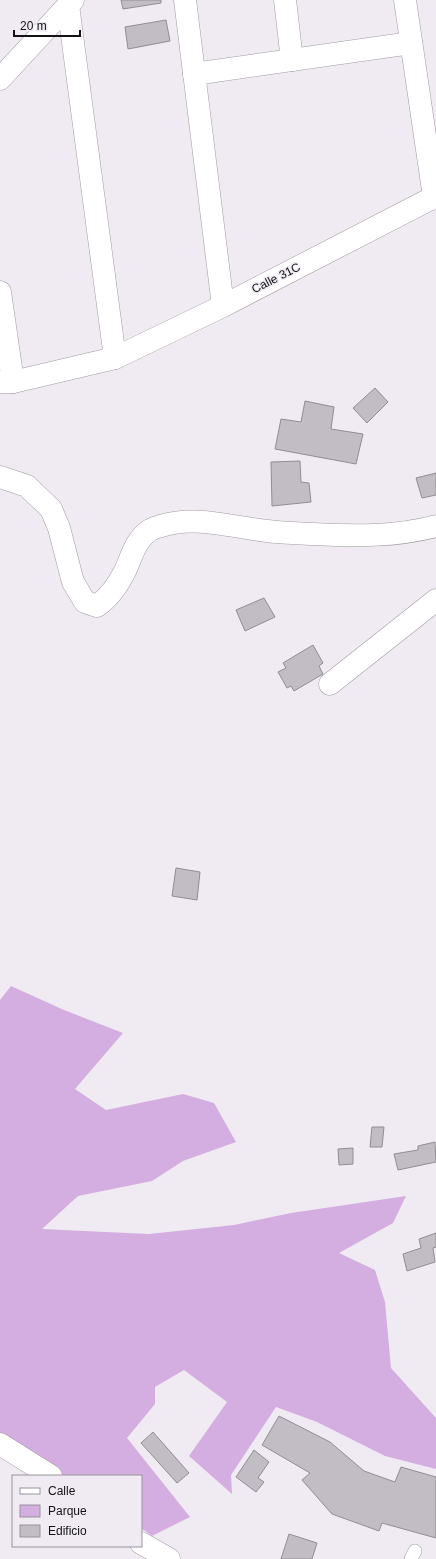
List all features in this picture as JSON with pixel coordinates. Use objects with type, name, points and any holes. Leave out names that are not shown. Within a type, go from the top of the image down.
[{"type":"street","points":[[185,0],[223,306]]},
{"type":"street","points":[[285,0],[292,60]]},
{"type":"street","points":[[404,0],[435,196]]},
{"type":"street","points":[[0,79],[70,2]]},
{"type":"street","points":[[70,2],[114,358]]},
{"type":"street","points":[[194,74],[411,43]]},
{"type":"street","name":"Calle 31C","points":[[7,382],[114,358],[223,306],[435,196]]},
{"type":"street","points":[[0,292],[7,382]]},
{"type":"street","points":[[0,477],[27,486],[51,510],[60,528],[73,582],[85,602],[97,606],[108,598],[125,572],[137,541],[150,530],[174,522],[222,524],[267,531],[336,535],[385,535],[415,532],[436,526]]},
{"type":"street","points":[[330,684],[436,600]]},
{"type":"street","points":[[0,1444],[49,1475]]},
{"type":"street","points":[[142,1544],[169,1559]]},
{"type":"green space","points":[[11,986],[64,1010],[123,1033],[75,1089],[106,1110],[183,1094],[214,1103],[236,1142],[183,1161],[152,1181],[78,1196],[42,1229],[149,1234],[234,1225],[291,1213],[406,1196],[393,1223],[339,1253],[375,1270],[385,1302],[391,1368],[436,1418],[436,1469],[385,1456],[317,1422],[276,1407],[231,1475],[232,1494],[189,1456],[227,1402],[184,1370],[155,1387],[155,1404],[127,1438],[190,1517],[152,1536],[142,1529],[142,1475],[63,1475],[0,1433],[0,1000]]},
{"type":"building","points":[[121,0],[161,0],[161,3],[123,9]]},
{"type":"building","points":[[166,20],[170,41],[128,49],[125,27]]},
{"type":"building","points":[[375,388],[388,402],[367,423],[353,408]]},
{"type":"building","points":[[305,401],[334,407],[331,429],[363,434],[356,464],[275,449],[281,419],[301,422]]},
{"type":"building","points":[[300,461],[301,482],[309,483],[311,502],[272,506],[271,462]]},
{"type":"building","points":[[436,473],[436,495],[422,498],[416,478]]},
{"type":"building","points":[[264,598],[275,617],[245,631],[236,610]]},
{"type":"building","points":[[313,645],[323,663],[319,666],[323,674],[294,691],[291,686],[287,688],[278,672],[286,668],[283,663]]},
{"type":"building","points":[[176,868],[200,872],[197,900],[172,896]]},
{"type":"building","points":[[372,1127],[384,1127],[382,1147],[370,1147]]},
{"type":"building","points":[[435,1142],[436,1162],[398,1170],[394,1154],[418,1150],[418,1146]]},
{"type":"building","points":[[353,1148],[353,1164],[339,1165],[338,1149]]},
{"type":"building","points":[[436,1233],[436,1247],[433,1248],[435,1262],[407,1271],[403,1254],[421,1248],[419,1239]]},
{"type":"building","points":[[279,1416],[330,1442],[364,1471],[395,1482],[401,1467],[436,1477],[436,1538],[382,1523],[379,1531],[332,1514],[302,1480],[310,1473],[262,1445]]},
{"type":"building","points":[[153,1432],[189,1473],[177,1483],[141,1443]]},
{"type":"building","points":[[254,1450],[269,1462],[258,1478],[264,1482],[256,1492],[236,1477]]},
{"type":"building","points":[[289,1534],[317,1543],[312,1559],[281,1559]]}]
